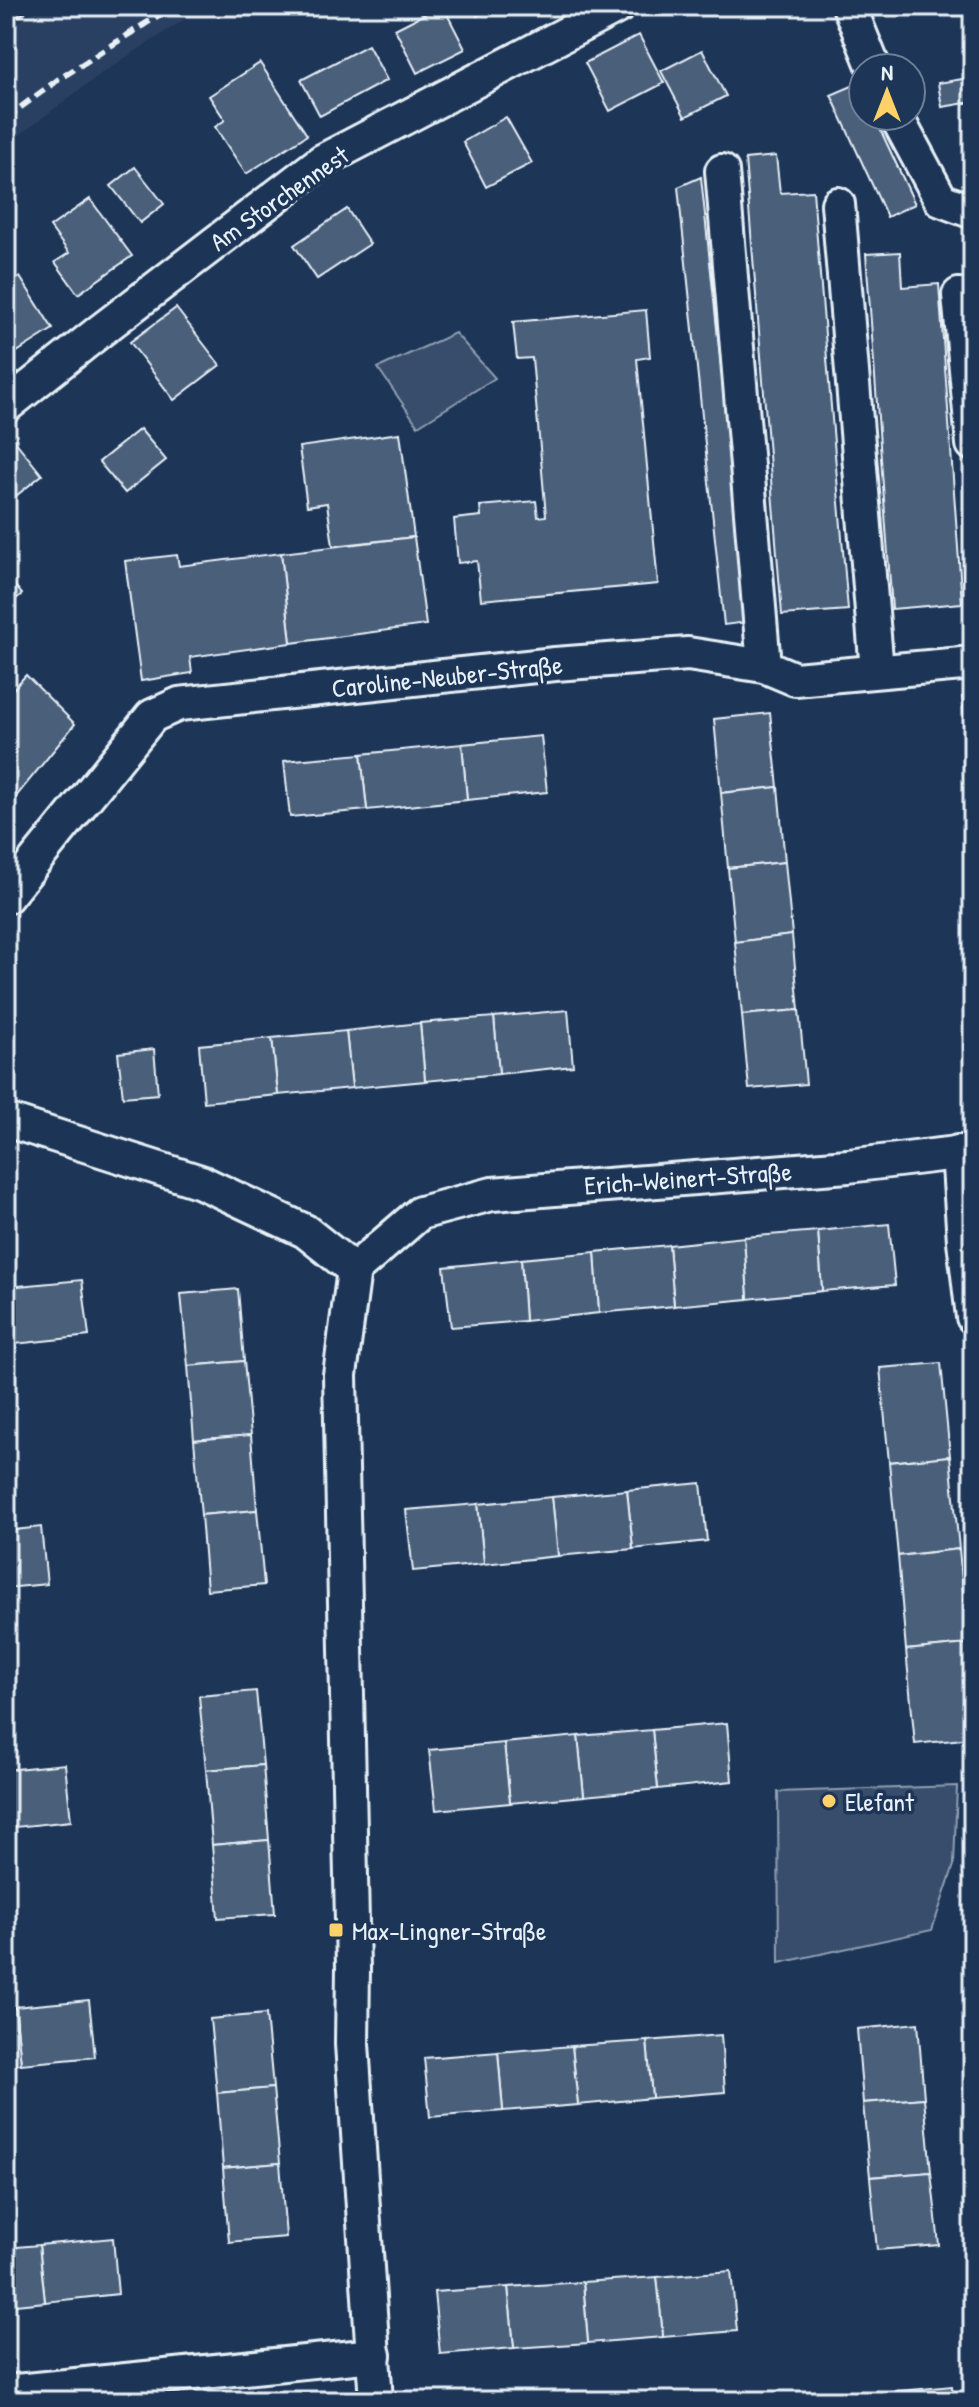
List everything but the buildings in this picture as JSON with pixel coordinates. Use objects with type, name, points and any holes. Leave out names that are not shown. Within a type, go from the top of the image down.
[{"type":"street","name":"Am Storchennest","points":[[6,406],[322,161],[619,6]]},
{"type":"street","points":[[849,6],[868,52]]},
{"type":"street","points":[[905,132],[941,200],[973,212]]},
{"type":"street","points":[[722,171],[764,666]]},
{"type":"street","points":[[838,204],[877,671]]},
{"type":"street","points":[[959,295],[973,444]]},
{"type":"street","name":"Caroline-Neuber-Straße","points":[[6,897],[152,716],[179,704],[555,664],[688,654],[764,666],[795,679],[973,663]]},
{"type":"street","points":[[6,1120],[201,1182],[305,1231],[354,1270],[340,1375],[352,2044],[376,2401]]},
{"type":"street","name":"Erich-Weinert-Straße","points":[[354,1270],[420,1213],[492,1194],[848,1166],[965,1151],[964,1241],[973,1317]]},
{"type":"street","points":[[6,2392],[374,2355]]},
{"type":"lane","points":[[6,13],[17,6]]},
{"type":"shaded area","points":[[43,6],[205,6],[102,73],[6,145],[6,30]]},
{"type":"shaded area","points":[[455,333],[495,378],[418,426],[378,368]]},
{"type":"shaded area","points":[[957,1786],[954,1865],[932,1930],[779,1963],[778,1792]]},
{"type":"railway","points":[[6,118],[59,79],[173,6]]},
{"type":"place","name":"Elefant","points":[[829,1801]]},
{"type":"place","name":"Max-Lingner-Straße","points":[[336,1930]]}]
